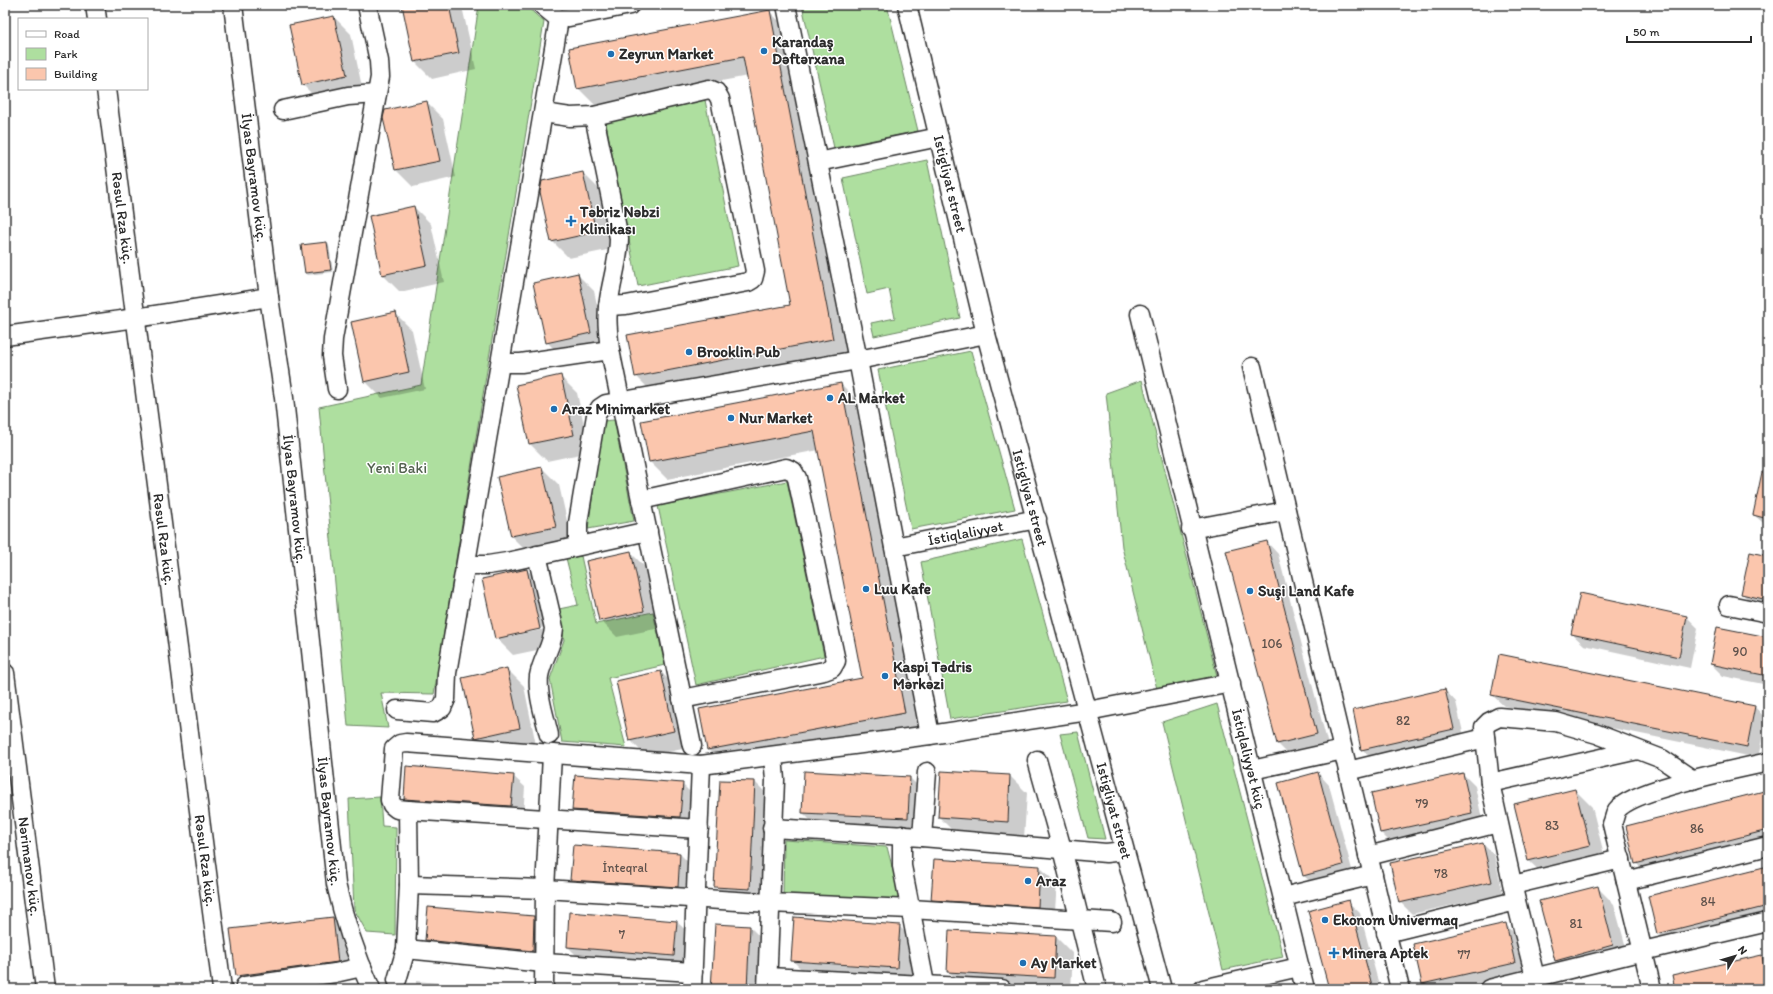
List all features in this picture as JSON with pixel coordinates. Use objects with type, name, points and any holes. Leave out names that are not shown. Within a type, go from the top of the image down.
[{"type":"street","points":[[95,5],[97,18]]},
{"type":"street","name":"İlyas Bayramov küç.","points":[[233,5],[269,297],[284,398],[336,884],[342,911],[371,989]]},
{"type":"street","points":[[337,390],[332,356],[333,339],[380,77],[379,61],[367,5]]},
{"type":"street","points":[[542,5],[559,19]]},
{"type":"street","points":[[559,19],[630,5]]},
{"type":"street","points":[[786,5],[858,360],[930,735]]},
{"type":"street","name":"Istigliyat street","points":[[907,5],[986,334],[1037,519],[1124,851],[1162,989]]},
{"type":"street","points":[[397,710],[433,712],[442,708],[446,699],[447,673],[559,19]]},
{"type":"street","points":[[544,113],[570,118],[594,116],[709,89],[716,92],[720,99],[755,271],[753,279],[748,282],[626,305],[608,306]]},
{"type":"street","name":"Rəsul Rza küç.","points":[[106,90],[222,989]]},
{"type":"street","points":[[283,110],[348,96],[377,94]]},
{"type":"street","points":[[594,116],[619,238],[619,249],[608,306],[607,329],[610,350],[692,746]]},
{"type":"street","points":[[818,162],[939,137]]},
{"type":"street","points":[[5,336],[136,318],[269,297]]},
{"type":"street","name":"İstiqlaliyyət küç","points":[[1140,314],[1191,529],[1231,683],[1305,989]]},
{"type":"street","points":[[578,546],[578,523],[596,415],[600,408],[606,404],[621,400],[858,360],[986,334]]},
{"type":"street","points":[[500,363],[521,363],[610,350]]},
{"type":"street","points":[[1252,367],[1400,989]]},
{"type":"street","points":[[641,500],[786,468],[793,471],[797,478],[836,661],[832,668],[824,671],[682,699]]},
{"type":"street","points":[[1191,529],[1286,511]]},
{"type":"street","name":"İstiqlaliyyət","points":[[894,547],[1037,519]]},
{"type":"street","points":[[466,565],[488,565],[648,531]]},
{"type":"street","points":[[537,555],[554,628],[553,638],[540,675],[539,686],[549,735]]},
{"type":"street","points":[[1729,604],[1768,613]]},
{"type":"street","name":"Nərimanov küç.","points":[[5,673],[45,989]]},
{"type":"street","points":[[700,829],[397,809],[392,805],[390,800],[394,750],[400,744],[406,742],[552,755],[701,765],[930,735],[1088,711],[1231,683]]},
{"type":"street","points":[[1535,977],[1498,823],[1490,783],[1484,727],[1489,722],[1499,718],[1556,722],[1597,734],[1662,759],[1693,780]]},
{"type":"street","points":[[1348,771],[1485,738]]},
{"type":"street","points":[[1252,770],[1343,750]]},
{"type":"street","points":[[1490,783],[1638,750]]},
{"type":"street","points":[[544,989],[545,889],[552,755]]},
{"type":"street","points":[[773,756],[775,780],[769,903],[768,983],[1002,989]]},
{"type":"street","points":[[1038,760],[1097,989]]},
{"type":"street","points":[[1652,989],[1612,824],[1617,810],[1630,800],[1652,790],[1768,762]]},
{"type":"street","points":[[406,949],[693,980],[700,829],[701,765]]},
{"type":"street","points":[[922,837],[927,772]]},
{"type":"street","points":[[397,980],[406,949],[409,885],[408,810]]},
{"type":"street","points":[[1368,856],[1498,823]]},
{"type":"street","points":[[772,828],[902,835],[1106,853],[1124,851]]},
{"type":"street","points":[[902,835],[902,866],[926,987]]},
{"type":"street","points":[[1626,881],[1768,846]]},
{"type":"street","points":[[1386,933],[1621,859]]},
{"type":"street","points":[[1283,897],[1372,875]]},
{"type":"street","points":[[409,885],[545,889],[769,903],[911,909],[1112,922]]},
{"type":"street","points":[[1490,989],[1768,922]]},
{"type":"street","points":[[245,986],[335,973],[362,967]]},
{"type":"street","points":[[1203,989],[1299,967]]},
{"type":"green space","name":"Yeni Baki","points":[[479,5],[525,5],[544,22],[434,694],[381,693],[388,728],[348,726],[319,407],[421,385]]},
{"type":"green space","points":[[802,5],[887,5],[918,131],[834,148]]},
{"type":"green space","points":[[705,100],[738,266],[638,286],[605,119]]},
{"type":"green space","points":[[927,160],[960,318],[874,336],[871,323],[895,318],[889,289],[867,294],[843,178]]},
{"type":"green space","points":[[971,351],[1015,509],[911,529],[878,370]]},
{"type":"green space","points":[[1142,380],[1217,676],[1157,689],[1122,547],[1106,393]]},
{"type":"green space","points":[[614,420],[634,521],[588,529],[603,421]]},
{"type":"green space","points":[[787,481],[824,656],[696,685],[658,506]]},
{"type":"green space","points":[[1022,539],[1067,701],[950,719],[921,562]]},
{"type":"green space","points":[[581,556],[596,624],[653,612],[665,665],[608,678],[626,747],[562,742],[550,679],[564,640],[559,609],[578,605],[566,558]]},
{"type":"green space","points":[[1217,704],[1283,957],[1223,970],[1162,722]]},
{"type":"green space","points":[[1078,732],[1105,839],[1088,838],[1060,734]]},
{"type":"green space","points":[[380,797],[382,826],[396,827],[395,935],[367,933],[354,909],[349,799]]},
{"type":"green space","points":[[784,840],[887,847],[901,901],[783,896]]},
{"type":"building","points":[[402,5],[449,5],[459,53],[414,62]]},
{"type":"building","points":[[770,10],[833,339],[635,377],[627,335],[790,305],[743,57],[577,89],[569,48]]},
{"type":"building","points":[[334,16],[347,75],[302,85],[289,25]]},
{"type":"building","points":[[427,101],[440,161],[395,170],[383,118],[385,110]]},
{"type":"building","points":[[583,172],[596,232],[551,242],[540,192],[542,181]]},
{"type":"building","points":[[414,206],[427,265],[382,275],[369,216]]},
{"type":"building","points":[[327,242],[331,270],[305,273],[301,245]]},
{"type":"building","points":[[578,273],[591,333],[546,343],[533,283]]},
{"type":"building","points":[[396,312],[409,372],[364,382],[351,322]]},
{"type":"building","points":[[561,375],[574,435],[529,444],[516,385]]},
{"type":"building","points":[[841,383],[905,713],[707,750],[699,709],[862,678],[814,431],[649,462],[641,421]]},
{"type":"building","points":[[542,467],[556,527],[511,536],[497,477]]},
{"type":"building","points":[[1762,472],[1768,472],[1768,519],[1753,515]]},
{"type":"building","points":[[1267,541],[1317,734],[1277,744],[1226,551]]},
{"type":"building","points":[[631,551],[644,611],[599,621],[586,561]]},
{"type":"building","points":[[1750,552],[1768,556],[1768,600],[1741,594]]},
{"type":"building","points":[[527,569],[540,629],[495,639],[482,579]]},
{"type":"building","points":[[1580,593],[1687,616],[1679,657],[1571,634]]},
{"type":"building","points":[[1717,627],[1768,637],[1768,676],[1710,664]]},
{"type":"building","points":[[1499,654],[1755,706],[1747,747],[1491,695]]},
{"type":"building","points":[[507,668],[520,728],[475,738],[462,678]]},
{"type":"building","points":[[661,671],[674,731],[629,741],[616,681]]},
{"type":"building","points":[[1445,689],[1454,729],[1361,750],[1353,710]]},
{"type":"building","points":[[406,766],[514,775],[511,806],[404,799]]},
{"type":"building","points":[[804,771],[910,777],[908,818],[802,813]]},
{"type":"building","points":[[941,771],[1010,775],[1008,822],[938,817]]},
{"type":"building","points":[[1318,772],[1343,865],[1303,876],[1278,783]]},
{"type":"building","points":[[1463,773],[1472,813],[1380,833],[1371,793]]},
{"type":"building","points":[[575,775],[683,783],[680,817],[572,810]]},
{"type":"building","points":[[720,780],[755,781],[750,889],[714,887]]},
{"type":"building","points":[[1575,789],[1590,846],[1528,861],[1514,804]]},
{"type":"building","points":[[1768,790],[1768,830],[1635,864],[1626,826]]},
{"type":"building","points":[[1483,843],[1492,882],[1399,903],[1390,863]]},
{"type":"building","points":[[573,845],[680,853],[678,887],[570,880]]},
{"type":"building","points":[[934,859],[1040,866],[1038,907],[931,900]]},
{"type":"building","points":[[1768,866],[1768,906],[1657,934],[1648,896]]},
{"type":"building","points":[[1598,886],[1613,945],[1555,961],[1539,901]]},
{"type":"building","points":[[1349,900],[1373,989],[1329,989],[1308,911]]},
{"type":"building","points":[[428,907],[534,916],[533,951],[425,940]]},
{"type":"building","points":[[569,912],[677,921],[674,956],[567,947]]},
{"type":"building","points":[[333,917],[338,962],[236,976],[230,929]]},
{"type":"building","points":[[794,917],[900,925],[897,968],[791,961]]},
{"type":"building","points":[[1506,923],[1515,963],[1422,984],[1413,944]]},
{"type":"building","points":[[715,924],[750,926],[747,989],[711,989]]},
{"type":"building","points":[[949,930],[1056,936],[1054,978],[947,972]]},
{"type":"building","points":[[1762,955],[1768,989],[1675,989],[1672,975]]},
{"type":"place","name":"Karandaş Dəftərxana","points":[[764,51]]},
{"type":"place","name":"Zeyrun Market","points":[[611,54]]},
{"type":"place","name":"Təbriz Nəbzi Klinikası","points":[[571,221]]},
{"type":"place","name":"Brooklin Pub","points":[[689,352]]},
{"type":"place","name":"AL Market","points":[[830,398]]},
{"type":"place","name":"Araz Minimarket","points":[[554,409]]},
{"type":"place","name":"Nur Market","points":[[731,418]]},
{"type":"place","name":"Luu Kafe","points":[[866,589]]},
{"type":"place","name":"Suşi Land Kafe","points":[[1250,591]]},
{"type":"place","name":"Kaspi Tədris Mərkəzi","points":[[885,676]]},
{"type":"place","name":"Araz","points":[[1028,881]]},
{"type":"place","name":"Ekonom Univermaq","points":[[1325,920]]},
{"type":"place","name":"Minera Aptek","points":[[1334,953]]},
{"type":"place","name":"Ay Market","points":[[1023,963]]}]
